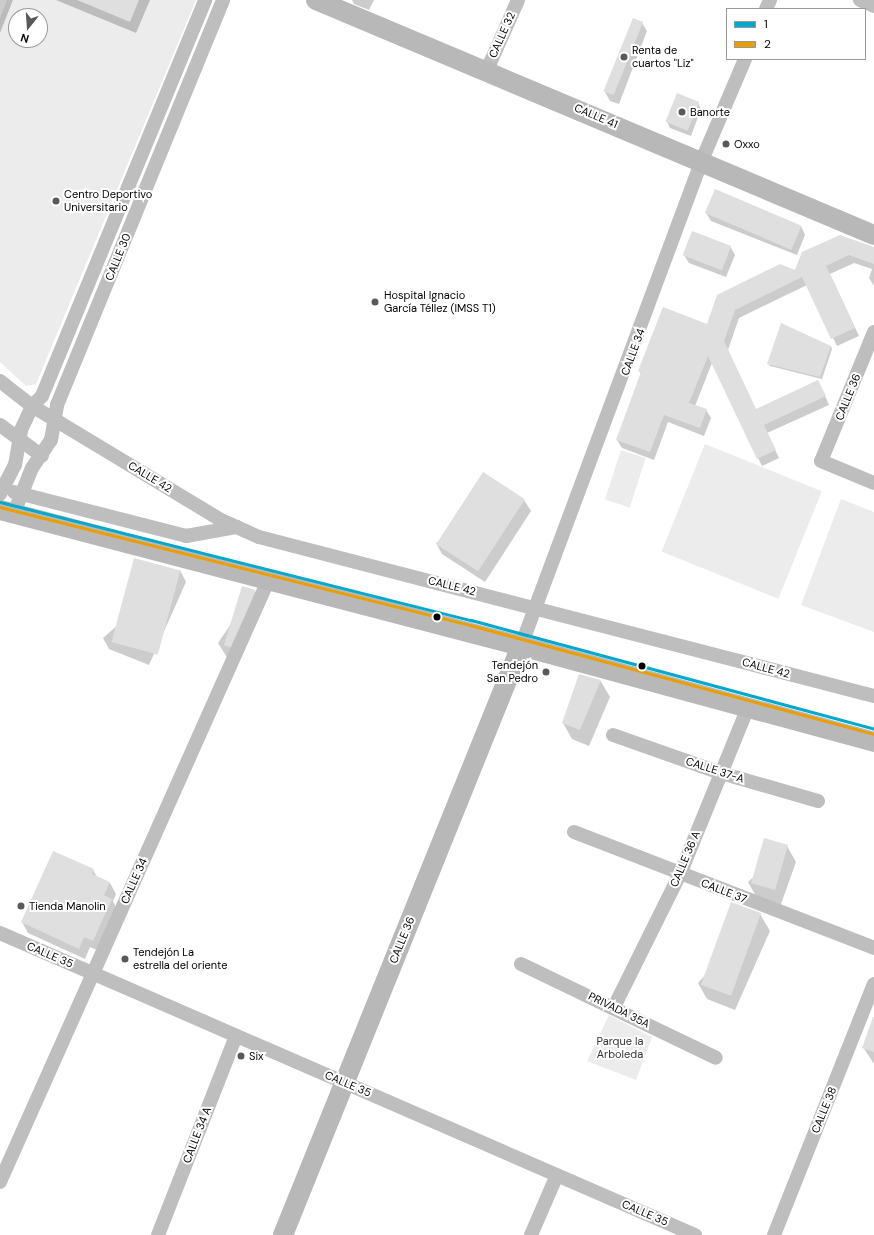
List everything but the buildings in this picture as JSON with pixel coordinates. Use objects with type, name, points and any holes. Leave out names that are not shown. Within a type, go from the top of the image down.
[{"type":"street","name":"CALLE 30","points":[[3,500],[15,464],[20,438],[32,406],[42,396],[205,0]]},
{"type":"street","name":"CALLE 30","points":[[3,500],[22,493],[32,468],[42,456],[51,440],[57,405],[223,0]]},
{"type":"street","name":"CALLE 41","points":[[316,0],[702,160],[874,235]]},
{"type":"street","name":"CALLE 32","points":[[487,70],[518,0]]},
{"type":"street","points":[[860,0],[874,6]]},
{"type":"street","name":"CALLE 34","points":[[522,646],[702,160],[745,60]]},
{"type":"street","name":"CALLE 36","points":[[874,332],[868,362],[821,462],[874,483]]},
{"type":"street","name":"CALLE 42","points":[[0,381],[32,406],[54,420],[237,527],[273,541],[536,607],[874,696]]},
{"type":"street","points":[[0,425],[20,438],[42,456]]},
{"type":"street","points":[[3,500],[22,493],[186,536],[237,527]]},
{"type":"street","points":[[22,493],[30,508],[43,521]]},
{"type":"street","points":[[3,500],[43,521],[268,581],[522,646],[874,742]]},
{"type":"street","name":"CALLE 34","points":[[2,1172],[93,974],[268,581]]},
{"type":"street","name":"CALLE 36","points":[[283,1235],[522,646]]},
{"type":"street","name":"CALLE 36 A","points":[[614,1007],[680,874],[748,707]]},
{"type":"street","name":"CALLE 37-A","points":[[614,735],[721,772],[818,801]]},
{"type":"street","name":"CALLE 37","points":[[574,832],[874,948]]},
{"type":"street","name":"CALLE 35","points":[[0,933],[695,1235]]},
{"type":"street","name":"PRIVADA 35A","points":[[521,964],[614,1007],[716,1058]]},
{"type":"street","name":"CALLE 38","points":[[774,1235],[874,984]]},
{"type":"street","name":"CALLE 34 A","points":[[158,1235],[236,1036]]},
{"type":"street","points":[[531,1235],[557,1175]]},
{"type":"green space","name":"Centro Deportivo Universitario","points":[[7,0],[196,0],[36,384],[26,386],[0,362],[0,18]]},
{"type":"green space","points":[[705,444],[822,491],[778,599],[662,552]]},
{"type":"green space","points":[[621,450],[646,458],[630,507],[605,499]]},
{"type":"green space","points":[[841,499],[874,512],[874,632],[801,605]]},
{"type":"green space","name":"Parque la Arboleda","points":[[609,1015],[652,1037],[636,1080],[587,1061]]},
{"type":"transit line","name":"1","points":[[0,502],[471,620],[874,729]]},
{"type":"transit line","name":"2","points":[[0,507],[470,625],[873,734]]},
{"type":"place","name":"Renta de cuartos \"Liz\"","points":[[624,57]]},
{"type":"place","name":"Banorte","points":[[682,112]]},
{"type":"place","name":"Oxxo","points":[[726,144]]},
{"type":"place","name":"Centro Deportivo Universitario","points":[[56,201]]},
{"type":"place","name":"Hospital Ignacio García Téllez (IMSS T1)","points":[[375,302]]},
{"type":"place","name":"Tendejón San Pedro","points":[[546,672]]},
{"type":"place","name":"Tienda Manolin","points":[[21,906]]},
{"type":"place","name":"Tendejón La estrella del oriente","points":[[125,959]]},
{"type":"place","name":"Six","points":[[241,1056]]}]
